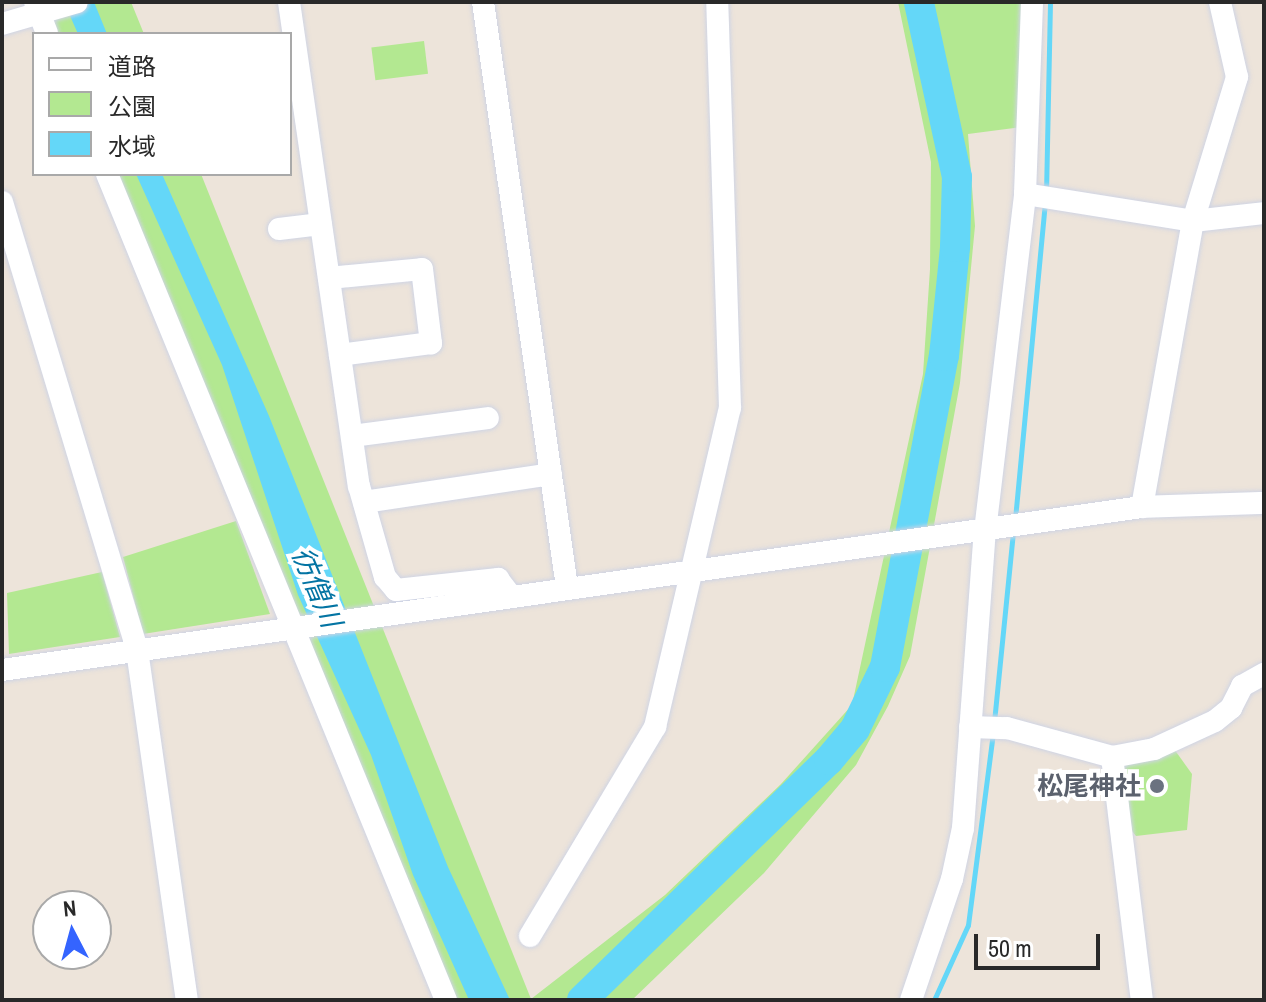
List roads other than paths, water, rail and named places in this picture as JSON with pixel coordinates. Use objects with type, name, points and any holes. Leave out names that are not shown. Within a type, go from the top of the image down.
[{"type":"street","points":[[2,24],[42,15],[77,2]]},
{"type":"street","points":[[289,2],[291,32]]},
{"type":"street","points":[[483,2],[567,587]]},
{"type":"street","points":[[530,936],[655,727],[667,692],[688,570],[730,408],[717,2]]},
{"type":"street","points":[[911,1000],[952,879],[963,828],[985,531],[1025,194],[1032,2]]},
{"type":"street","points":[[1142,507],[1193,221],[1237,77],[1220,2]]},
{"type":"street","points":[[292,42],[300,147],[321,224],[364,502],[385,577],[396,590],[498,579],[510,595]]},
{"type":"street","points":[[108,176],[298,628],[446,1000]]},
{"type":"street","points":[[1025,194],[1193,221],[1264,213]]},
{"type":"street","points":[[2,202],[137,650],[187,1000]]},
{"type":"street","points":[[279,229],[321,224]]},
{"type":"street","points":[[329,278],[422,269],[431,343],[340,355]]},
{"type":"street","points":[[352,436],[488,418]]},
{"type":"street","points":[[364,502],[551,474]]},
{"type":"street","points":[[2,670],[1142,507],[1264,503]]},
{"type":"street","points":[[970,727],[1007,728],[1112,757],[1154,749],[1215,721],[1231,708],[1242,686],[1264,674]]},
{"type":"street","points":[[1112,757],[1142,1000]]},
{"type":"water","points":[[64,2],[94,2],[106,32],[77,32]]},
{"type":"water","name":"彷僧川","points":[[137,176],[163,176],[269,416],[448,867],[510,1000],[469,1000],[413,875],[371,755],[298,595],[222,365]]},
{"type":"waterway","points":[[582,1000],[829,760],[855,729],[885,667],[944,356],[955,247],[957,177],[919,2]]},
{"type":"waterway","points":[[1046,193],[1050,2]]},
{"type":"waterway","points":[[1015,519],[1045,203]]},
{"type":"waterway","points":[[994,722],[1013,533]]},
{"type":"waterway","points":[[934,1000],[968,925],[993,732]]},
{"type":"place","name":"松尾神社","points":[[1157,786]]}]
